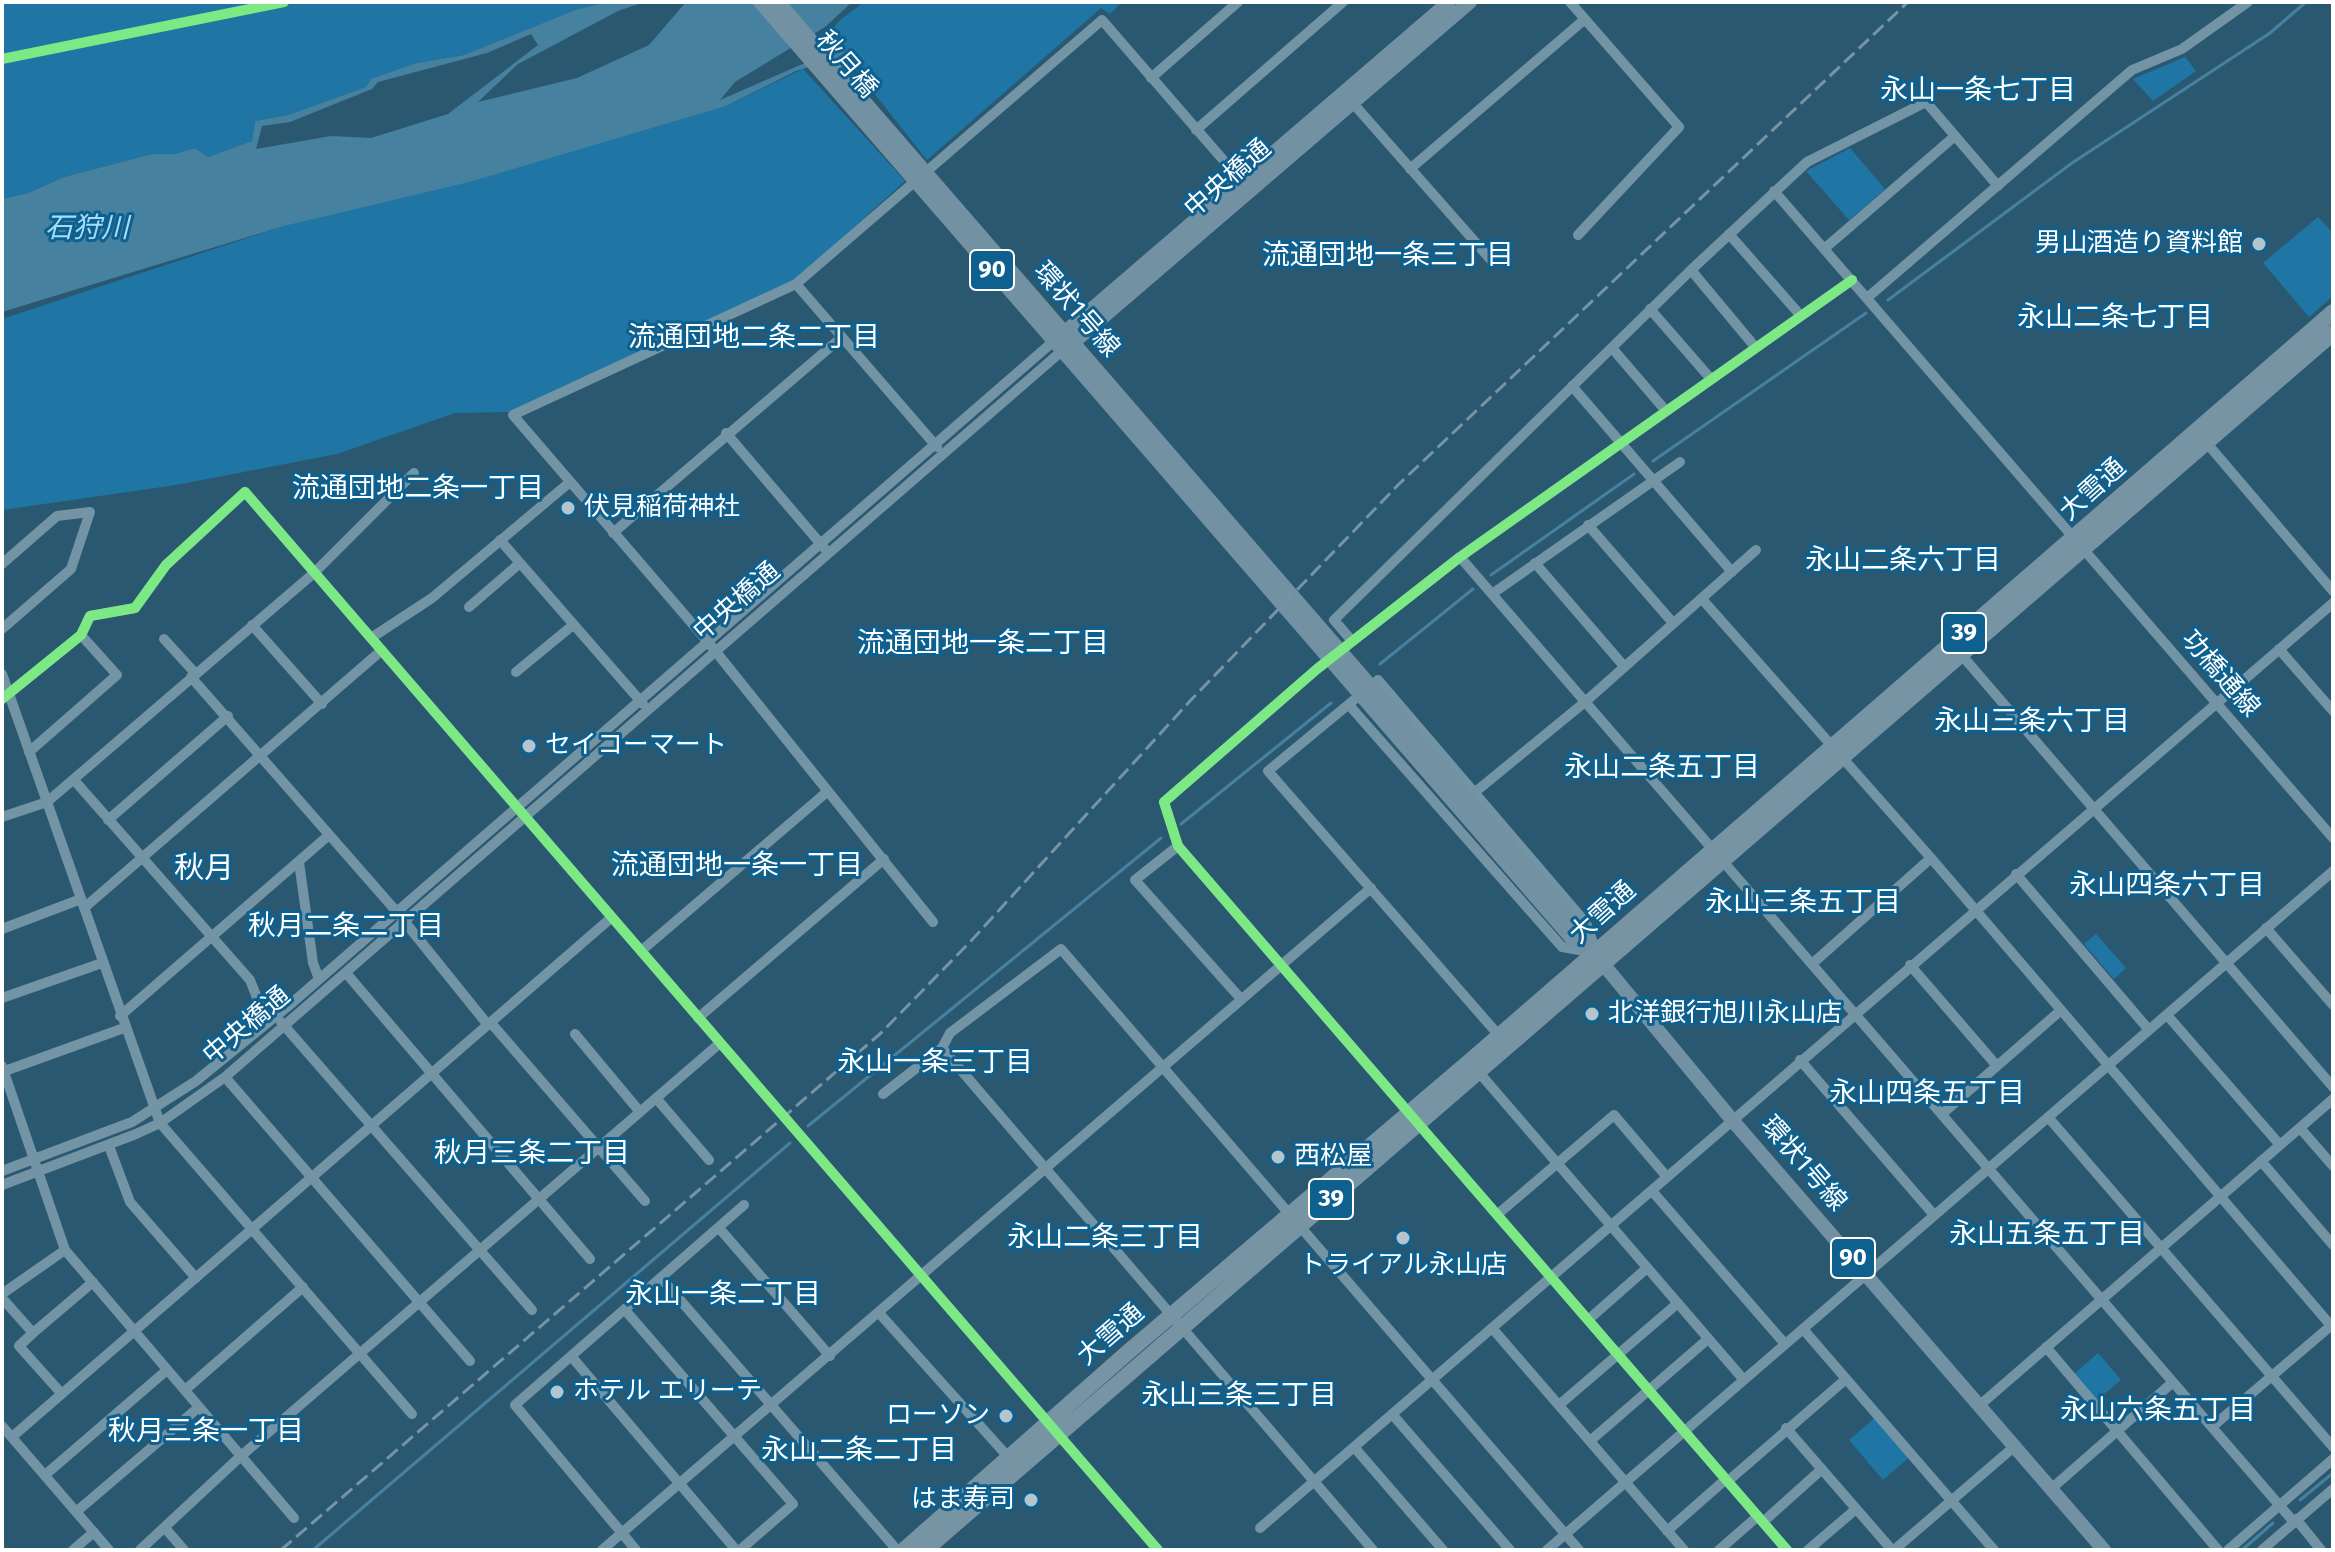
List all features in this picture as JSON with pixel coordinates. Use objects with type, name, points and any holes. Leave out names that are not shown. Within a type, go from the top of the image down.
[{"type":"highway","name":"大雪通","points":[[935,1547],[1053,1428],[2079,544],[2201,436],[2333,312]]},
{"type":"highway","name":"大雪通","points":[[2201,436],[2330,341]]},
{"type":"highway","name":"大雪通","points":[[904,1550],[1009,1458],[1053,1428]]},
{"type":"main road","name":"秋月橋","points":[[760,2],[901,155]]},
{"type":"main road","name":"秋月橋","points":[[778,2],[901,155]]},
{"type":"main road","name":"中央橋通","points":[[1348,98],[1449,2]]},
{"type":"main road","name":"中央橋通","points":[[1064,341],[1348,98],[1470,2]]},
{"type":"main road","name":"環状1号線","points":[[901,155],[1539,891],[1573,940],[1599,959],[1733,1121],[2104,1550]]},
{"type":"street","points":[[1151,78],[1238,2]]},
{"type":"street","points":[[1196,130],[1343,2]]},
{"type":"street","points":[[1570,2],[1679,127],[1578,235]]},
{"type":"street","points":[[1867,298],[2132,70],[2182,49],[2248,2]]},
{"type":"street","points":[[1410,169],[1585,19]]},
{"type":"street","points":[[933,922],[708,642],[513,415],[796,284],[1102,20],[1246,186]]},
{"type":"street","points":[[1348,98],[1491,260]]},
{"type":"street","points":[[1352,641],[1334,620],[1650,309],[1807,162],[1926,102],[1998,186]]},
{"type":"street","points":[[1824,249],[1955,136]]},
{"type":"street","name":"功橋通線","points":[[1774,191],[2333,838]]},
{"type":"street","points":[[1729,234],[1801,316]]},
{"type":"street","points":[[1691,270],[1756,348]]},
{"type":"street","points":[[1787,1550],[1178,846],[1164,802],[1352,641],[1460,557],[1852,280]]},
{"type":"street","points":[[796,284],[943,455]]},
{"type":"street","points":[[1650,309],[1711,379]]},
{"type":"street","points":[[613,533],[726,433],[842,337]]},
{"type":"street","name":"中央橋通","points":[[2,1171],[102,1135],[153,1110],[271,1020],[935,445],[1064,341]]},
{"type":"street","name":"中央橋通","points":[[2,1185],[109,1146],[160,1123],[225,1077],[943,455],[1064,341]]},
{"type":"street","points":[[1612,348],[1666,411]]},
{"type":"street","points":[[1572,386],[1732,572]]},
{"type":"street","points":[[726,433],[829,554]]},
{"type":"street","points":[[2201,436],[2333,591]]},
{"type":"street","points":[[1492,594],[1680,462]]},
{"type":"street","points":[[2,817],[47,802],[74,780],[314,573],[414,473]]},
{"type":"street","points":[[371,638],[432,598],[570,482]]},
{"type":"street","points":[[6,697],[81,635],[90,616],[135,608],[166,565],[245,492],[1158,1550]]},
{"type":"street","points":[[2,564],[57,516],[90,512],[71,569],[2,629]]},
{"type":"street","points":[[1588,525],[1673,623]]},
{"type":"street","points":[[500,540],[650,710]]},
{"type":"street","points":[[1474,793],[1585,702],[1623,665],[1756,550]]},
{"type":"street","points":[[1460,557],[2321,1550]]},
{"type":"street","points":[[469,607],[520,563]]},
{"type":"street","points":[[1535,563],[1623,665]]},
{"type":"street","points":[[1702,599],[1931,858],[2332,1326],[2212,1427]]},
{"type":"street","points":[[1260,1528],[2333,603]]},
{"type":"street","points":[[252,625],[322,704]]},
{"type":"street","points":[[516,672],[573,625]]},
{"type":"street","points":[[29,752],[117,675],[81,635]]},
{"type":"street","points":[[164,639],[490,1024],[645,1201]]},
{"type":"street","points":[[1957,649],[2333,1087]]},
{"type":"street","points":[[2279,649],[2333,711]]},
{"type":"street","points":[[2,929],[82,904],[142,859],[382,650]]},
{"type":"street","points":[[2,674],[6,697],[29,752],[160,1123],[412,1414]]},
{"type":"street","points":[[1504,1041],[1268,771],[1378,680],[1586,923],[1599,959]]},
{"type":"street","points":[[1349,705],[1562,947],[1599,959]]},
{"type":"street","points":[[108,820],[228,716]]},
{"type":"street","points":[[74,780],[250,980],[271,1020],[285,1026],[532,1310]]},
{"type":"street","points":[[641,951],[828,791]]},
{"type":"street","points":[[120,1016],[329,835]]},
{"type":"street","points":[[1178,846],[1135,880],[1241,999]]},
{"type":"street","points":[[1812,964],[1931,858]]},
{"type":"street","points":[[698,1018],[884,859]]},
{"type":"street","points":[[299,862],[313,963],[319,979]]},
{"type":"street","points":[[1547,1550],[2333,871]]},
{"type":"street","points":[[2016,874],[2149,1030]]},
{"type":"street","points":[[602,1550],[1371,888]]},
{"type":"street","points":[[12,1437],[611,918]]},
{"type":"street","points":[[2266,928],[2333,1005]]},
{"type":"street","points":[[883,1094],[942,1048],[950,1033],[1061,949],[1579,1550]]},
{"type":"street","points":[[2,998],[102,963]]},
{"type":"street","points":[[1910,965],[1997,1066]]},
{"type":"street","points":[[346,973],[590,1259]]},
{"type":"street","points":[[1942,1114],[2060,1011]]},
{"type":"street","points":[[2167,1015],[2280,1145]]},
{"type":"street","points":[[124,1028],[3,1069],[38,1173],[65,1250],[294,1518]]},
{"type":"street","points":[[575,1034],[640,1112]]},
{"type":"street","points":[[140,1550],[241,1456],[720,1043]]},
{"type":"street","points":[[942,1048],[1373,1550]]},
{"type":"street","points":[[1800,1060],[1934,1215]]},
{"type":"street","points":[[1474,1067],[1744,1380]]},
{"type":"street","points":[[225,1077],[470,1361]]},
{"type":"street","points":[[656,1098],[709,1160]]},
{"type":"street","points":[[1980,1405],[2333,1099]]},
{"type":"street","points":[[1498,1214],[1614,1115],[1667,1177]]},
{"type":"street","points":[[2048,1117],[2333,1447]]},
{"type":"street","points":[[2300,1128],[2333,1166]]},
{"type":"street","points":[[109,1146],[130,1202],[196,1278]]},
{"type":"street","points":[[2261,1161],[2333,1245]]},
{"type":"street","points":[[1652,1191],[1785,1344]]},
{"type":"street","points":[[636,1550],[515,1405],[744,1205]]},
{"type":"street","points":[[719,1228],[830,1356]]},
{"type":"street","points":[[33,1333],[2,1296],[65,1250]]},
{"type":"street","points":[[1588,1320],[1647,1268]]},
{"type":"street","points":[[661,1278],[897,1550]]},
{"type":"street","points":[[61,1393],[19,1346],[93,1282]]},
{"type":"street","points":[[185,1390],[303,1287]]},
{"type":"street","points":[[1559,1405],[1678,1303]]},
{"type":"street","points":[[571,1356],[738,1550],[793,1504],[625,1310]]},
{"type":"street","points":[[879,1313],[1009,1458]]},
{"type":"street","points":[[1492,1328],[1684,1550]]},
{"type":"street","points":[[1803,1329],[1994,1550]]},
{"type":"street","points":[[1590,1441],[1708,1339]]},
{"type":"street","points":[[2046,1347],[2218,1550]]},
{"type":"street","points":[[45,1475],[167,1370]]},
{"type":"street","points":[[1667,1531],[1846,1379]]},
{"type":"street","points":[[2051,1489],[2173,1382]]},
{"type":"street","points":[[76,1512],[199,1407]]},
{"type":"street","points":[[1392,1414],[1510,1550]]},
{"type":"street","points":[[2,1426],[109,1550]]},
{"type":"street","points":[[1786,1428],[1893,1550],[2015,1446]]},
{"type":"street","points":[[1354,1447],[1443,1550]]},
{"type":"street","points":[[2228,1550],[2333,1459]]},
{"type":"street","points":[[1719,1550],[1822,1469]]},
{"type":"street","points":[[2262,1550],[2333,1489]]},
{"type":"street","points":[[1808,1550],[1856,1509]]},
{"type":"street","points":[[165,1528],[184,1550]]},
{"type":"street","points":[[73,1550],[94,1532]]},
{"type":"shaded area","points":[[2,2],[607,2],[575,10],[464,55],[417,63],[366,87],[288,115],[255,121],[252,141],[208,157],[195,148],[175,154],[152,154],[64,177],[28,193],[2,199]]},
{"type":"shaded area","points":[[864,2],[1122,2],[1110,14],[1101,8],[927,160],[828,35],[839,21]]},
{"type":"shaded area","points":[[2185,57],[2196,71],[2153,101],[2133,79]]},
{"type":"shaded area","points":[[803,69],[905,181],[792,283],[511,412],[455,413],[337,454],[176,485],[2,510],[2,319],[284,226],[726,106]]},
{"type":"shaded area","points":[[1850,148],[1885,189],[1849,220],[1806,171]]},
{"type":"shaded area","points":[[2318,217],[2333,233],[2333,296],[2309,317],[2263,263]]},
{"type":"shaded area","points":[[2096,934],[2126,968],[2114,979],[2084,944]]},
{"type":"shaded area","points":[[2098,1353],[2121,1380],[2096,1401],[2074,1374]]},
{"type":"shaded area","points":[[1878,1415],[1912,1455],[1883,1480],[1849,1440]]},
{"type":"water","name":"石狩川","points":[[607,2],[644,2],[618,11],[518,64],[478,102],[577,78],[649,45],[686,2],[852,2],[825,27],[735,82],[720,100],[837,49],[854,50],[855,59],[840,57],[796,71],[726,106],[469,182],[284,226],[2,312],[2,199],[28,193],[64,177],[152,154],[175,154],[195,148],[208,157],[252,141],[255,121],[288,115],[366,87],[371,79],[417,63],[464,55],[575,10]],"holes":[[[531,34],[538,45],[448,114],[371,138],[331,136],[256,149],[262,126],[290,122],[372,89],[378,82],[487,53]]]},
{"type":"waterway","points":[[1888,300],[2072,163],[2270,33],[2306,2]]},
{"type":"waterway","points":[[1653,461],[1866,313]]},
{"type":"waterway","points":[[1491,575],[1634,474]]},
{"type":"waterway","points":[[1380,664],[1473,589]]},
{"type":"waterway","points":[[1181,824],[1331,703]]},
{"type":"waterway","points":[[808,1126],[1161,838]]},
{"type":"waterway","points":[[313,1550],[790,1143]]},
{"type":"waterway","points":[[2300,1500],[2333,1473]]},
{"type":"waterway","points":[[2242,1550],[2273,1523]]},
{"type":"railway","points":[[281,1550],[881,1033],[970,942],[1190,701],[1399,484],[1908,2]]},
{"type":"cycle path","points":[[2,59],[284,2]]},
{"type":"cycle path","points":[[1787,1550],[1178,846],[1164,802],[1317,669],[1460,557],[1852,280]]},
{"type":"cycle path","points":[[2,699],[81,635],[90,616],[135,608],[166,565],[245,492],[1158,1550]]},
{"type":"place","name":"男山酒造り資料館","points":[[2259,244]]},
{"type":"place","name":"伏見稲荷神社","points":[[568,508]]},
{"type":"place","name":"セイコーマート","points":[[529,746]]},
{"type":"place","name":"北洋銀行旭川永山店","points":[[1592,1014]]},
{"type":"place","name":"西松屋","points":[[1278,1157]]},
{"type":"place","name":"トライアル永山店","points":[[1403,1238]]},
{"type":"place","name":"ホテル エリーテ","points":[[557,1392]]},
{"type":"place","name":"ローソン","points":[[1006,1416]]},
{"type":"place","name":"はま寿司","points":[[1031,1500]]},
{"type":"district","name":"永山一条七丁目","points":[[1978,91]]},
{"type":"district","name":"流通団地一条三丁目","points":[[1388,256]]},
{"type":"district","name":"永山二条七丁目","points":[[2115,318]]},
{"type":"district","name":"流通団地二条二丁目","points":[[754,338]]},
{"type":"district","name":"流通団地二条一丁目","points":[[418,489]]},
{"type":"district","name":"永山二条六丁目","points":[[1903,561]]},
{"type":"district","name":"流通団地一条二丁目","points":[[983,644]]},
{"type":"district","name":"永山三条六丁目","points":[[2032,722]]},
{"type":"district","name":"永山二条五丁目","points":[[1662,768]]},
{"type":"district","name":"流通団地一条一丁目","points":[[737,866]]},
{"type":"district","name":"秋月","points":[[204,870]]},
{"type":"district","name":"永山四条六丁目","points":[[2167,886]]},
{"type":"district","name":"永山三条五丁目","points":[[1803,903]]},
{"type":"district","name":"秋月二条二丁目","points":[[346,927]]},
{"type":"district","name":"永山一条三丁目","points":[[935,1063]]},
{"type":"district","name":"永山四条五丁目","points":[[1927,1094]]},
{"type":"district","name":"秋月三条二丁目","points":[[532,1154]]},
{"type":"district","name":"永山五条五丁目","points":[[2047,1235]]},
{"type":"district","name":"永山二条三丁目","points":[[1105,1238]]},
{"type":"district","name":"永山一条二丁目","points":[[723,1295]]},
{"type":"district","name":"永山三条三丁目","points":[[1239,1396]]},
{"type":"district","name":"永山六条五丁目","points":[[2158,1411]]},
{"type":"district","name":"秋月三条一丁目","points":[[206,1432]]},
{"type":"district","name":"永山二条二丁目","points":[[859,1451]]}]
